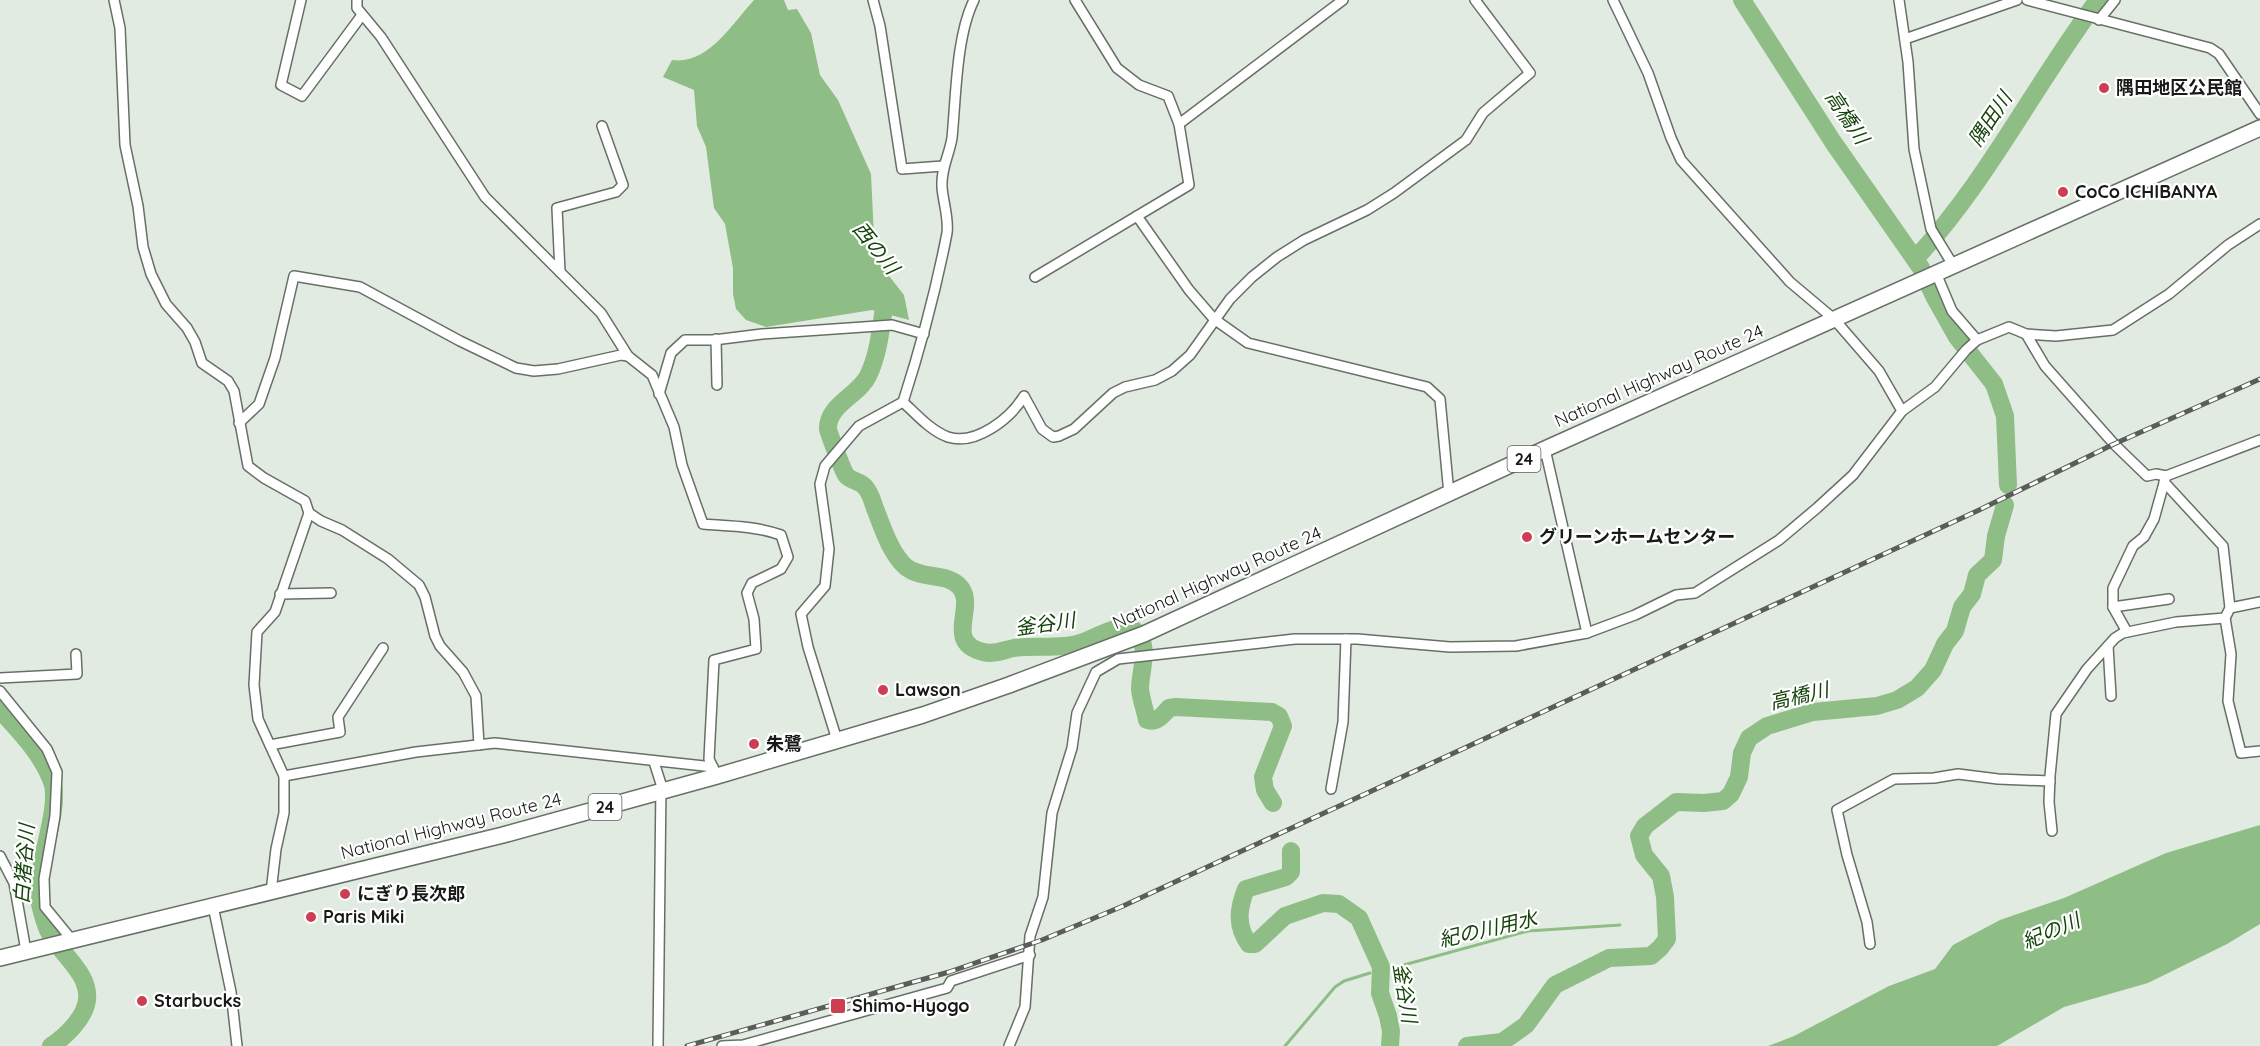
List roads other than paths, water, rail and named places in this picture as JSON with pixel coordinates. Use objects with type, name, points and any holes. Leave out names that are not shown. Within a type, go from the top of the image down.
[{"type":"highway","name":"National Highway Route 24","points":[[0,958],[503,835],[661,792],[715,771],[837,740],[923,715],[987,693],[1144,634],[1545,449],[2260,128]]},
{"type":"street","points":[[114,0],[120,28],[125,145],[138,206],[143,247],[151,274],[166,304],[187,328],[202,363],[228,381],[234,391],[248,466],[264,478],[305,501],[309,513],[342,530],[388,559],[419,585],[440,646],[463,672],[476,696],[479,745]]},
{"type":"street","points":[[301,0],[281,85],[302,96],[362,15]]},
{"type":"street","points":[[357,0],[357,8],[381,37],[485,197],[601,313],[628,356],[652,375],[674,427],[682,465],[703,524],[767,530],[781,535],[788,557],[781,569],[752,583],[747,593],[754,619],[756,649],[714,660],[709,759],[715,771]]},
{"type":"street","points":[[873,0],[880,26],[902,169],[943,166]]},
{"type":"street","points":[[837,740],[808,647],[801,614],[825,586],[829,549],[820,484],[825,466],[859,426],[903,402],[924,334],[947,229],[942,187],[943,166],[950,152],[961,49],[968,11],[974,0]]},
{"type":"street","points":[[1035,277],[1189,186],[1179,124],[1168,96],[1139,85],[1117,68],[1075,0]]},
{"type":"street","points":[[1179,124],[1343,0]]},
{"type":"street","points":[[903,402],[932,427],[950,437],[974,436],[997,425],[1024,396],[1042,429],[1053,437],[1074,429],[1113,393],[1125,387],[1155,380],[1172,371],[1190,356],[1214,319],[1252,277],[1277,257],[1304,240],[1376,204],[1466,140],[1483,113],[1530,73],[1475,0]]},
{"type":"street","points":[[1613,0],[1648,73],[1681,160],[1790,282],[1834,319],[1879,371],[1902,411]]},
{"type":"street","points":[[1899,0],[1908,62],[1914,149],[1930,229],[1943,246],[1953,265]]},
{"type":"street","points":[[1905,39],[2017,0]]},
{"type":"street","points":[[2027,0],[2210,48],[2219,54],[2260,114]]},
{"type":"street","points":[[2095,19],[2115,0]]},
{"type":"street","points":[[560,272],[557,208],[616,192],[623,185],[602,126]]},
{"type":"street","points":[[1137,216],[1189,290],[1214,319],[1248,343],[1426,387],[1440,399],[1449,494]]},
{"type":"street","points":[[1009,1046],[1025,1007],[1030,936],[1043,897],[1052,813],[1072,748],[1077,713],[1096,672],[1118,659],[1294,639],[1346,639],[1450,647],[1516,646],[1587,633],[1635,615],[1676,595],[1695,594],[1779,540],[1853,476],[1902,411],[1935,387],[1958,358],[1977,340],[2009,327],[2026,334],[2056,336],[2113,330],[2169,294],[2228,245],[2260,224]]},
{"type":"street","points":[[1936,273],[1952,311],[1977,340]]},
{"type":"street","points":[[239,423],[259,404],[275,358],[294,276],[360,287],[460,341],[516,368],[534,371],[558,369],[621,355],[628,356]]},
{"type":"street","points":[[659,394],[671,353],[685,340],[892,325],[924,334]]},
{"type":"street","points":[[2026,334],[2045,366],[2114,444],[2147,476],[2156,474],[2165,479],[2223,546],[2231,654],[2228,701],[2241,753],[2260,751]]},
{"type":"street","points":[[716,339],[717,385]]},
{"type":"street","points":[[2165,479],[2260,440]]},
{"type":"street","points":[[1545,449],[1587,633]]},
{"type":"street","points":[[2127,632],[2113,607],[2113,588],[2133,546],[2144,537],[2154,519],[2165,479]]},
{"type":"street","points":[[271,892],[276,849],[284,813],[284,776],[258,719],[254,685],[257,632],[275,612],[309,513]]},
{"type":"street","points":[[280,594],[331,593]]},
{"type":"street","points":[[2113,607],[2169,599]]},
{"type":"street","points":[[2052,831],[2050,781],[2056,714],[2087,669],[2115,638],[2127,632],[2228,613],[2260,602]]},
{"type":"street","points":[[1331,789],[1343,722],[1346,639]]},
{"type":"street","points":[[2108,646],[2111,696]]},
{"type":"street","points":[[270,745],[340,732],[338,717],[383,648]]},
{"type":"street","points":[[0,678],[76,674],[76,654]]},
{"type":"street","points":[[0,691],[47,749],[57,772],[55,816],[44,879],[45,907],[72,940]]},
{"type":"street","points":[[284,776],[416,752],[495,743],[624,756],[715,771]]},
{"type":"street","points":[[654,762],[661,784],[658,1046]]},
{"type":"street","points":[[1870,944],[1867,922],[1847,855],[1837,810],[1894,779],[1934,778],[1958,774],[1998,779],[2050,781]]},
{"type":"street","points":[[0,856],[14,883],[27,951]]},
{"type":"street","points":[[213,906],[231,992],[237,1046]]},
{"type":"street","points":[[722,1046],[743,1045],[947,988],[951,981],[1030,955]]},
{"type":"water","points":[[754,0],[784,0],[788,10],[797,9],[811,33],[820,75],[838,100],[871,174],[875,258],[904,295],[909,320],[872,310],[766,327],[746,320],[736,309],[733,294],[733,268],[725,224],[714,208],[706,147],[697,126],[694,90],[663,77],[672,60],[685,60],[708,50],[728,31]]},
{"type":"water","name":"紀の川","points":[[2260,825],[2260,924],[2227,944],[2148,983],[2064,1007],[1997,1046],[1768,1046],[1794,1036],[1889,986],[1935,969],[1953,945],[2000,920],[2064,898],[2166,853]]},
{"type":"waterway","name":"高橋川","points":[[1742,0],[1833,142],[1921,268],[1957,337],[1994,384],[2005,416],[2008,485]]},
{"type":"waterway","name":"隅田川","points":[[1915,259],[1965,198],[2098,0]]},
{"type":"waterway","name":"釜谷川","points":[[882,291],[886,296],[878,347],[872,367],[864,383],[833,413],[828,429],[846,475],[867,489],[888,541],[901,562],[919,574],[948,579],[960,587],[965,604],[963,623],[965,640],[971,647],[983,652],[995,653],[1023,647],[1078,644],[1123,627],[1133,629],[1139,635],[1144,649],[1140,689],[1147,720],[1157,719],[1169,708],[1176,707],[1272,712],[1279,716],[1283,726],[1263,777],[1265,790],[1273,803]]},
{"type":"waterway","name":"高橋川","points":[[1467,1046],[1502,1042],[1526,1025],[1555,985],[1609,958],[1651,956],[1660,948],[1667,939],[1665,897],[1661,876],[1644,855],[1639,836],[1645,826],[1676,802],[1723,801],[1731,794],[1739,777],[1742,753],[1749,738],[1767,726],[1813,712],[1877,706],[1897,700],[1917,688],[1933,670],[1945,644],[1955,631],[1962,607],[1972,594],[1977,575],[1993,560],[1996,536],[2005,505]]},
{"type":"waterway","name":"白猪谷川","points":[[0,710],[38,755],[53,785],[53,808],[39,886],[40,901],[50,934],[80,973],[87,991],[87,1000],[82,1014],[68,1032],[51,1046]]},
{"type":"waterway","name":"釜谷川","points":[[1291,851],[1291,872],[1286,877],[1246,889],[1240,917],[1245,937],[1249,944],[1255,944],[1285,916],[1323,903],[1339,904],[1359,918],[1381,967],[1380,993],[1391,1031],[1390,1046]]},
{"type":"waterway","name":"紀の川用水","points":[[1400,966],[1528,931],[1620,925]]},
{"type":"waterway","name":"紀の川用水","points":[[1285,1046],[1335,987],[1344,981],[1370,973]]},
{"type":"railway","points":[[687,1046],[949,972],[1042,940],[1123,906],[1977,511],[2114,444],[2260,379]]},
{"type":"place","name":"隅田地区公民館","points":[[2104,88]]},
{"type":"place","name":"CoCo ICHIBANYA","points":[[2063,192]]},
{"type":"place","name":"グリーンホームセンター","points":[[1527,537]]},
{"type":"place","name":"Lawson","points":[[883,690]]},
{"type":"place","name":"朱鷺","points":[[754,744]]},
{"type":"place","name":"にぎり長次郎","points":[[345,894]]},
{"type":"place","name":"Paris Miki","points":[[311,917]]},
{"type":"place","name":"Starbucks","points":[[142,1001]]},
{"type":"place","name":"Shimo-Hyogo","points":[[838,1006]]},
{"type":"water label","name":"西の川","points":[[876,248]]}]
